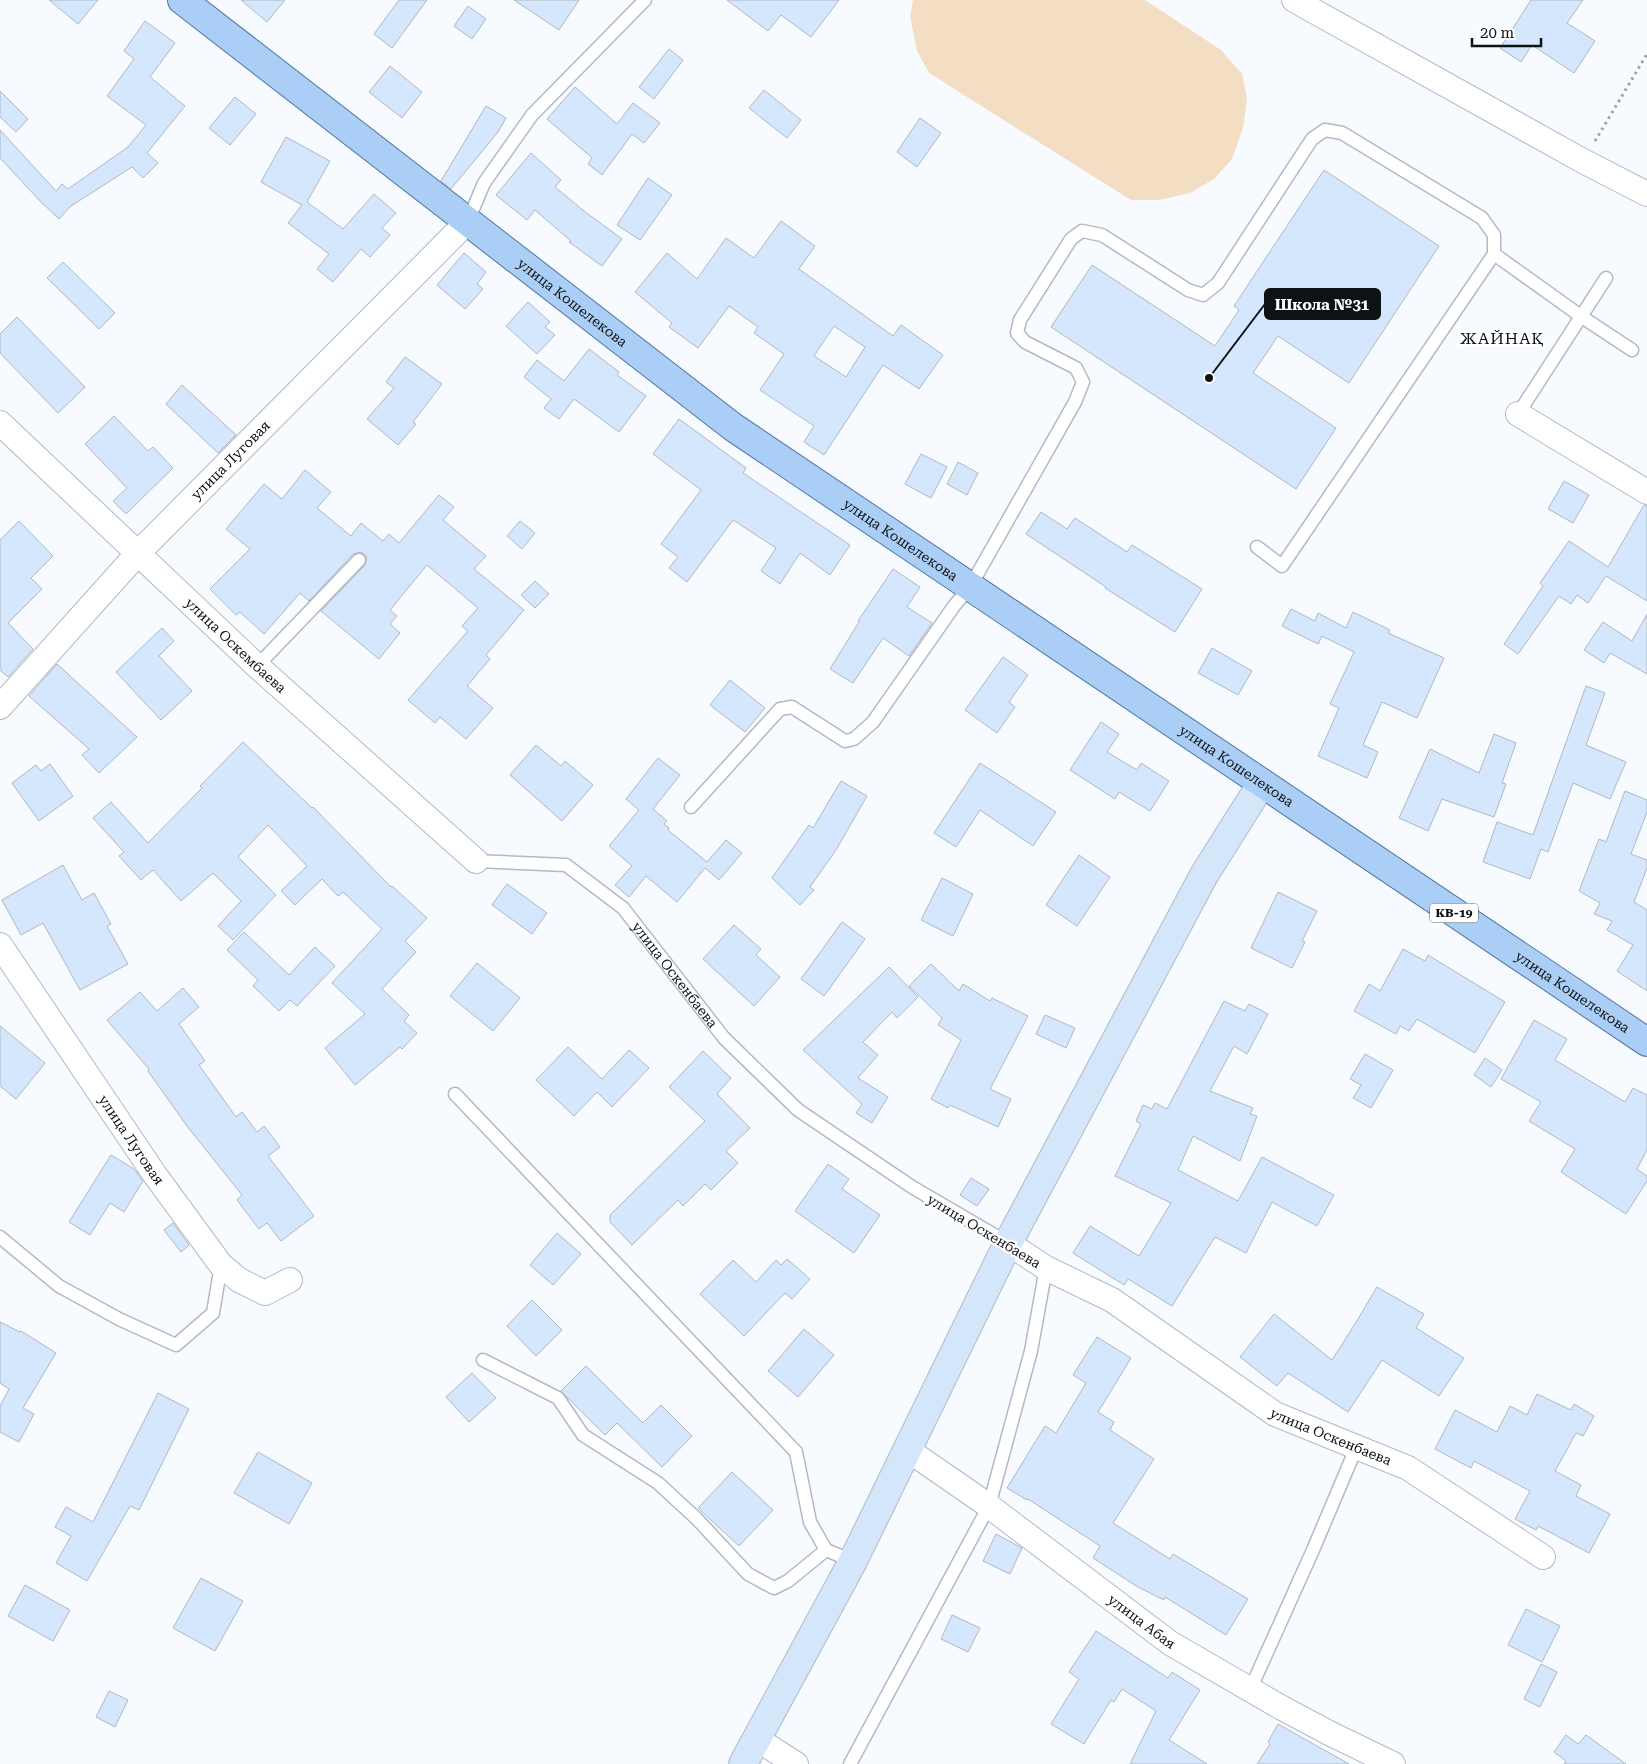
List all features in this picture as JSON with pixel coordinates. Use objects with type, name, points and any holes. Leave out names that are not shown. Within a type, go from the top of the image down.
[{"type":"main road","name":"улица Кошелекова","points":[[182,0],[733,427],[1647,1042]]},
{"type":"main road","points":[[743,1764],[853,1561],[1008,1243],[1204,875],[1262,783]]},
{"type":"street","points":[[1294,0],[1583,161],[1647,194]]},
{"type":"street","name":"улица Луговая","points":[[0,707],[139,552],[468,221]]},
{"type":"street","points":[[1518,414],[1647,492]]},
{"type":"street","name":"улица Оскембаева","points":[[0,423],[139,552],[257,666],[476,861]]},
{"type":"street","name":"улица Луговая","points":[[0,945],[156,1175],[221,1265],[238,1280],[265,1293],[290,1280]]},
{"type":"street","name":"улица Оскенбаева","points":[[1008,1243],[1046,1268],[1112,1300],[1275,1414],[1408,1468],[1543,1557]]},
{"type":"street","name":"улица Абая","points":[[908,1450],[990,1506],[1170,1642],[1250,1690],[1331,1734],[1393,1764]]},
{"type":"street","points":[[757,1739],[796,1764]]},
{"type":"lane","points":[[468,221],[484,184],[532,114],[644,0]]},
{"type":"lane","points":[[691,807],[780,709],[792,707],[845,740],[854,739],[873,722],[954,606],[970,587],[1075,402],[1083,382],[1076,368],[1025,342],[1017,333],[1020,320],[1071,239],[1082,231],[1102,235],[1188,290],[1203,295],[1218,283],[1312,139],[1326,130],[1342,134],[1482,218],[1494,236],[1494,254],[1282,566],[1257,547]]},
{"type":"lane","points":[[1494,254],[1632,350]]},
{"type":"lane","points":[[1518,414],[1606,278]]},
{"type":"lane","points":[[257,666],[359,560]]},
{"type":"lane","name":"улица Оскенбаева","points":[[476,861],[566,865],[623,908],[724,1038],[798,1110],[912,1188],[1008,1243]]},
{"type":"lane","points":[[455,1094],[796,1452],[810,1522],[826,1550],[853,1561]]},
{"type":"lane","points":[[0,1237],[59,1286],[119,1319],[176,1345],[213,1313],[221,1265]]},
{"type":"lane","points":[[850,1764],[990,1506],[1031,1351],[1046,1268]]},
{"type":"lane","points":[[483,1360],[558,1398],[583,1434],[658,1483],[697,1519],[748,1574],[774,1588],[788,1581],[826,1550]]},
{"type":"lane","points":[[1250,1690],[1314,1550],[1357,1446]]},
{"type":"path","points":[[1583,161],[1647,54]]},
{"type":"shaded area","points":[[913,0],[1145,0],[1221,50],[1242,74],[1247,98],[1243,128],[1232,159],[1214,179],[1190,193],[1159,200],[1131,200],[929,73],[917,51],[910,16]]},
{"type":"building","points":[[49,0],[98,0],[78,24]]},
{"type":"building","points":[[241,0],[285,0],[267,22]]},
{"type":"building","points":[[399,0],[427,0],[392,48],[374,34]]},
{"type":"building","points":[[514,0],[579,0],[559,30]]},
{"type":"building","points":[[727,0],[839,0],[811,37],[781,15],[768,31]]},
{"type":"building","points":[[1531,0],[1583,0],[1567,23],[1595,41],[1574,73],[1532,45],[1521,62],[1500,48]]},
{"type":"building","points":[[468,6],[486,19],[472,39],[454,26]]},
{"type":"building","points":[[145,21],[175,43],[150,77],[185,106],[147,153],[158,163],[143,178],[132,167],[71,206],[59,219],[0,158],[0,130],[56,191],[62,184],[68,189],[128,147],[146,125],[107,96],[134,59],[124,51]]},
{"type":"building","points":[[669,49],[683,60],[654,99],[639,87]]},
{"type":"building","points":[[390,66],[422,92],[402,118],[369,92]]},
{"type":"building","points":[[575,87],[617,124],[633,103],[660,123],[644,143],[632,134],[602,175],[588,164],[592,158],[547,119]]},
{"type":"building","points":[[764,90],[801,120],[787,138],[749,108]]},
{"type":"building","points":[[0,91],[28,119],[16,132],[0,117]]},
{"type":"building","points":[[235,97],[256,114],[230,145],[209,128]]},
{"type":"building","points":[[486,106],[506,118],[498,132],[451,189],[441,181]]},
{"type":"building","points":[[920,118],[941,133],[917,167],[897,152]]},
{"type":"building","points":[[286,137],[330,161],[307,202],[343,229],[374,194],[396,213],[382,228],[390,235],[370,257],[361,249],[333,282],[317,269],[329,254],[288,223],[302,205],[261,182]]},
{"type":"building","points":[[531,153],[561,180],[555,187],[622,239],[602,266],[569,242],[571,241],[535,210],[527,220],[496,195]]},
{"type":"building","points":[[1324,170],[1439,246],[1349,383],[1278,336],[1253,373],[1336,428],[1296,489],[1051,327],[1092,265],[1215,346],[1239,310],[1234,306]]},
{"type":"building","points":[[648,178],[672,195],[640,240],[617,225]]},
{"type":"building","points":[[781,221],[815,246],[799,269],[893,336],[901,325],[943,355],[919,389],[883,365],[824,455],[804,442],[814,426],[760,390],[784,354],[754,333],[758,327],[729,306],[698,348],[669,327],[672,323],[635,292],[667,253],[697,279],[726,238],[754,258]],"holes":[[[834,326],[865,347],[846,377],[814,356]]]},
{"type":"building","points":[[464,253],[486,272],[477,284],[483,289],[465,309],[437,285]]},
{"type":"building","points":[[63,262],[115,313],[99,329],[47,278]]},
{"type":"building","points":[[528,302],[550,322],[545,327],[555,335],[537,354],[506,326]]},
{"type":"building","points":[[17,317],[85,387],[58,413],[0,353],[0,334]]},
{"type":"building","points":[[589,349],[619,372],[617,375],[646,396],[619,432],[574,399],[559,419],[544,408],[551,399],[524,377],[537,360],[564,381]]},
{"type":"building","points":[[405,357],[442,384],[413,422],[416,424],[398,445],[367,419],[394,388],[386,382]]},
{"type":"building","points":[[182,385],[236,435],[218,453],[166,404]]},
{"type":"building","points":[[114,416],[148,451],[153,447],[173,468],[126,514],[113,501],[127,488],[85,444]]},
{"type":"building","points":[[679,419],[746,468],[743,473],[850,545],[830,575],[800,553],[780,584],[761,571],[776,548],[733,520],[687,582],[669,568],[678,557],[661,544],[701,490],[653,454]]},
{"type":"building","points":[[921,454],[947,467],[931,498],[905,484]]},
{"type":"building","points":[[958,462],[978,473],[967,495],[947,484]]},
{"type":"building","points":[[305,470],[331,492],[317,508],[351,536],[361,523],[383,541],[389,534],[399,543],[439,495],[454,507],[443,520],[486,556],[474,569],[524,610],[486,655],[490,659],[467,686],[493,708],[466,739],[440,717],[435,723],[408,700],[468,631],[462,626],[478,608],[427,565],[390,610],[397,616],[390,624],[400,633],[379,659],[321,611],[365,565],[367,557],[361,552],[353,554],[309,601],[300,593],[264,634],[240,612],[236,615],[210,589],[250,549],[226,529],[264,484],[282,499]]},
{"type":"building","points":[[1564,481],[1589,495],[1573,523],[1548,509]]},
{"type":"building","points":[[1644,505],[1647,506],[1647,601],[1606,576],[1588,603],[1577,595],[1571,604],[1559,596],[1518,654],[1504,644],[1543,586],[1540,583],[1569,541],[1608,567]]},
{"type":"building","points":[[1041,512],[1067,529],[1075,518],[1127,552],[1132,545],[1202,589],[1175,632],[1105,588],[1026,534]]},
{"type":"building","points":[[19,521],[53,556],[31,578],[42,589],[8,623],[33,649],[8,677],[0,670],[0,540]]},
{"type":"building","points":[[520,521],[535,533],[522,549],[507,536]]},
{"type":"building","points":[[893,569],[920,587],[907,607],[932,623],[909,656],[883,638],[853,683],[830,669],[858,621]]},
{"type":"building","points":[[535,581],[549,594],[535,608],[521,595]]},
{"type":"building","points":[[1291,609],[1315,621],[1318,613],[1346,628],[1353,612],[1390,630],[1388,633],[1444,658],[1417,718],[1382,702],[1363,745],[1378,752],[1367,778],[1318,756],[1339,708],[1330,704],[1354,652],[1322,636],[1318,644],[1282,626]]},
{"type":"building","points":[[1647,614],[1647,674],[1610,653],[1604,663],[1584,650],[1603,622],[1632,641]]},
{"type":"building","points":[[162,628],[174,641],[159,656],[192,691],[161,720],[116,672]]},
{"type":"building","points":[[1212,648],[1252,671],[1238,695],[1198,673]]},
{"type":"building","points":[[1003,657],[1028,675],[1009,702],[1015,707],[997,733],[965,710]]},
{"type":"building","points":[[57,664],[137,737],[99,773],[82,755],[89,749],[29,696]]},
{"type":"building","points":[[730,680],[765,708],[745,732],[710,705]]},
{"type":"building","points":[[1586,686],[1605,693],[1586,745],[1626,762],[1610,799],[1573,783],[1548,852],[1541,849],[1530,879],[1483,862],[1497,822],[1533,835]]},
{"type":"building","points":[[1101,722],[1119,734],[1107,752],[1137,770],[1141,763],[1169,781],[1150,811],[1119,792],[1115,799],[1070,770]]},
{"type":"building","points":[[1494,734],[1516,743],[1502,783],[1506,784],[1494,817],[1442,799],[1428,831],[1399,818],[1430,749],[1479,773]]},
{"type":"building","points":[[243,742],[313,807],[391,887],[427,918],[405,941],[416,952],[382,989],[409,1015],[404,1021],[417,1033],[402,1049],[400,1047],[355,1085],[325,1048],[365,1014],[332,983],[382,929],[343,892],[338,896],[322,879],[295,905],[281,891],[307,866],[268,825],[238,857],[276,895],[233,940],[218,926],[241,901],[213,873],[181,901],[153,870],[141,880],[119,856],[124,852],[93,818],[111,802],[148,843],[202,788],[200,786]]},
{"type":"building","points":[[536,745],[561,766],[565,761],[593,785],[562,821],[510,775]]},
{"type":"building","points":[[658,758],[680,775],[653,809],[667,821],[664,824],[669,828],[668,830],[707,862],[726,840],[742,853],[719,880],[705,868],[677,902],[646,876],[629,897],[615,885],[632,866],[609,846],[639,810],[626,799]]},
{"type":"building","points":[[980,763],[1056,812],[1033,846],[980,810],[956,847],[934,833]]},
{"type":"building","points":[[50,764],[73,796],[39,821],[12,783],[36,765],[41,771]]},
{"type":"building","points":[[841,781],[867,796],[836,850],[810,887],[814,890],[800,905],[772,878],[809,825],[813,828]]},
{"type":"building","points":[[1625,791],[1647,800],[1647,812],[1631,854],[1647,860],[1647,868],[1634,902],[1647,910],[1647,991],[1617,971],[1633,945],[1607,930],[1612,921],[1594,914],[1600,903],[1579,891],[1599,839],[1606,842]]},
{"type":"building","points":[[1079,855],[1110,877],[1077,926],[1046,905]]},
{"type":"building","points":[[63,865],[82,900],[94,893],[111,924],[107,926],[128,964],[80,990],[43,923],[21,935],[2,900]]},
{"type":"building","points":[[942,878],[973,894],[953,936],[921,920]]},
{"type":"building","points":[[507,884],[547,913],[532,934],[492,905]]},
{"type":"building","points":[[1278,892],[1317,911],[1302,941],[1305,942],[1292,968],[1251,948]]},
{"type":"building","points":[[842,922],[865,939],[824,996],[801,979]]},
{"type":"building","points":[[734,925],[761,949],[756,955],[780,977],[754,1006],[703,959]]},
{"type":"building","points":[[244,932],[289,975],[315,947],[335,966],[297,1006],[290,1000],[279,1011],[253,986],[258,980],[227,950]]},
{"type":"building","points":[[1403,949],[1425,961],[1428,955],[1505,1002],[1475,1053],[1417,1019],[1409,1031],[1400,1026],[1396,1034],[1354,1011],[1369,984],[1380,991]]},
{"type":"building","points":[[477,963],[520,998],[493,1031],[450,996]]},
{"type":"building","points":[[931,964],[959,991],[963,984],[990,1001],[992,998],[1028,1016],[990,1089],[1011,1099],[998,1127],[950,1105],[948,1108],[931,1099],[961,1040],[938,1025],[942,1018],[909,986]]},
{"type":"building","points":[[889,967],[918,997],[897,1018],[892,1012],[863,1042],[878,1055],[858,1078],[888,1097],[872,1123],[856,1113],[862,1104],[803,1050]]},
{"type":"building","points":[[183,988],[199,1007],[179,1024],[205,1061],[199,1065],[236,1117],[242,1112],[257,1132],[264,1126],[280,1147],[268,1156],[314,1216],[281,1241],[267,1223],[259,1229],[237,1200],[242,1195],[187,1126],[148,1071],[149,1069],[107,1020],[140,992],[157,1011]]},
{"type":"building","points":[[1224,1001],[1245,1011],[1249,1004],[1268,1014],[1247,1054],[1234,1046],[1210,1091],[1253,1108],[1250,1114],[1257,1116],[1240,1161],[1193,1136],[1178,1170],[1238,1201],[1262,1157],[1334,1195],[1317,1226],[1272,1202],[1246,1253],[1215,1237],[1172,1306],[1128,1279],[1124,1285],[1073,1253],[1090,1226],[1139,1256],[1171,1203],[1115,1176],[1141,1124],[1136,1121],[1143,1105],[1152,1109],[1155,1103],[1167,1109]]},
{"type":"building","points":[[1045,1015],[1075,1028],[1066,1048],[1036,1034]]},
{"type":"building","points":[[1534,1020],[1567,1039],[1555,1060],[1625,1102],[1633,1088],[1647,1095],[1647,1150],[1637,1169],[1647,1176],[1647,1181],[1626,1214],[1561,1172],[1575,1149],[1529,1121],[1541,1102],[1501,1079]]},
{"type":"building","points":[[0,1026],[45,1063],[16,1099],[0,1086]]},
{"type":"building","points":[[568,1047],[602,1079],[629,1050],[649,1068],[612,1107],[597,1092],[574,1116],[536,1080]]},
{"type":"building","points":[[703,1051],[731,1078],[717,1094],[750,1128],[726,1151],[738,1163],[711,1190],[705,1184],[683,1206],[678,1200],[632,1245],[610,1222],[610,1215],[705,1121],[669,1087]]},
{"type":"building","points":[[1365,1054],[1393,1070],[1371,1108],[1353,1098],[1361,1085],[1350,1079]]},
{"type":"building","points":[[1485,1058],[1502,1070],[1491,1087],[1474,1075]]},
{"type":"building","points":[[111,1155],[134,1169],[143,1181],[124,1212],[110,1203],[90,1235],[69,1222]]},
{"type":"building","points":[[828,1164],[849,1179],[842,1189],[880,1215],[854,1253],[795,1211]]},
{"type":"building","points":[[971,1178],[989,1189],[977,1206],[960,1195]]},
{"type":"building","points":[[173,1223],[189,1245],[181,1252],[164,1230]]},
{"type":"building","points":[[557,1233],[581,1254],[553,1285],[530,1265]]},
{"type":"building","points":[[787,1259],[810,1279],[792,1299],[785,1293],[744,1336],[700,1294],[733,1260],[756,1282],[776,1260],[781,1265]]},
{"type":"building","points":[[1377,1287],[1424,1314],[1416,1328],[1464,1358],[1439,1396],[1382,1360],[1348,1412],[1288,1373],[1277,1386],[1240,1357],[1274,1314],[1332,1360]]},
{"type":"building","points":[[532,1300],[562,1330],[536,1356],[507,1326]]},
{"type":"building","points":[[0,1322],[21,1331],[56,1353],[23,1408],[34,1414],[19,1442],[0,1432],[0,1406],[9,1389],[0,1383]]},
{"type":"building","points":[[804,1329],[834,1355],[798,1397],[768,1371]]},
{"type":"building","points":[[1097,1337],[1131,1358],[1098,1412],[1114,1422],[1110,1430],[1154,1459],[1113,1523],[1170,1559],[1173,1554],[1248,1599],[1226,1635],[1165,1597],[1164,1600],[1138,1587],[1093,1558],[1100,1546],[1028,1499],[1007,1488],[1045,1426],[1056,1433],[1086,1383],[1073,1375]]},
{"type":"building","points":[[586,1366],[643,1423],[661,1405],[692,1436],[662,1467],[617,1423],[605,1435],[561,1391]]},
{"type":"building","points":[[472,1373],[496,1398],[469,1422],[446,1397]]},
{"type":"building","points":[[158,1393],[189,1409],[139,1510],[130,1506],[87,1581],[56,1563],[71,1536],[55,1527],[66,1507],[93,1522]]},
{"type":"building","points":[[1537,1394],[1571,1410],[1574,1404],[1594,1416],[1583,1436],[1576,1433],[1555,1471],[1581,1485],[1576,1496],[1610,1514],[1589,1553],[1538,1526],[1536,1530],[1515,1519],[1530,1491],[1474,1461],[1471,1468],[1435,1449],[1455,1410],[1497,1432],[1510,1406],[1527,1415]]},
{"type":"building","points":[[258,1452],[312,1483],[289,1524],[234,1493]]},
{"type":"building","points":[[732,1472],[773,1510],[739,1546],[698,1508]]},
{"type":"building","points":[[996,1534],[1022,1548],[1010,1574],[983,1561]]},
{"type":"building","points":[[201,1578],[243,1601],[215,1651],[173,1628]]},
{"type":"building","points":[[25,1585],[70,1610],[53,1641],[8,1616]]},
{"type":"building","points":[[1526,1609],[1560,1626],[1542,1662],[1508,1645]]},
{"type":"building","points":[[952,1615],[980,1628],[968,1652],[941,1639]]},
{"type":"building","points":[[1096,1631],[1168,1678],[1172,1672],[1200,1690],[1169,1740],[1207,1764],[1130,1764],[1156,1711],[1122,1689],[1114,1702],[1111,1700],[1084,1744],[1051,1724],[1079,1679],[1069,1672]]},
{"type":"building","points":[[1541,1664],[1557,1672],[1540,1707],[1524,1699]]},
{"type":"building","points":[[109,1691],[128,1700],[115,1727],[96,1717]]},
{"type":"building","points":[[1278,1724],[1349,1764],[1257,1764],[1270,1744],[1268,1742]]},
{"type":"building","points":[[1566,1735],[1578,1744],[1586,1735],[1626,1764],[1564,1764],[1566,1761],[1554,1752]]},
{"type":"place","name":"Школа №31","points":[[1209,378]]},
{"type":"district","name":"ЖАЙНАҚ","points":[[1502,338]]}]
